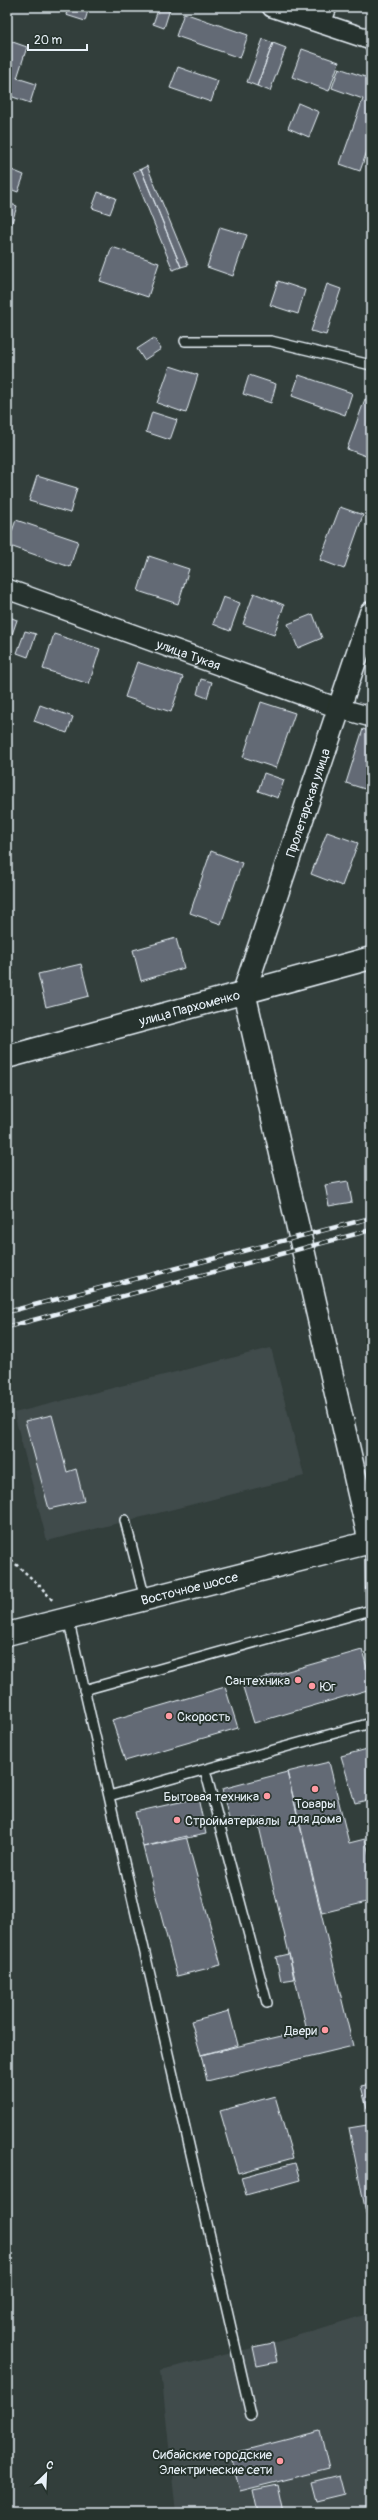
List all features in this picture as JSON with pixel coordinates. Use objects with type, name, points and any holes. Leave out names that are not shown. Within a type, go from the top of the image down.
[{"type":"main road","name":"Пролетарская улица","points":[[244,992],[371,613]]},
{"type":"main road","name":"улица Пархоменко","points":[[7,1057],[371,958]]},
{"type":"main road","points":[[244,992],[371,1542]]},
{"type":"main road","name":"Восточное шоссе","points":[[7,1634],[371,1542]]},
{"type":"street","points":[[272,7],[324,15],[371,40]]},
{"type":"street","name":"улица Тукая","points":[[7,589],[338,708],[371,717]]},
{"type":"lane","points":[[185,341],[270,341],[371,365]]},
{"type":"lane","points":[[125,1520],[145,1599]]},
{"type":"lane","points":[[84,1690],[371,1611],[371,1542]]},
{"type":"lane","points":[[68,1618],[251,2415]]},
{"type":"lane","points":[[109,1796],[371,1723]]},
{"type":"lane","points":[[205,1770],[267,2003]]},
{"type":"path","points":[[7,1556],[40,1586],[68,1618]]},
{"type":"shaded area","points":[[271,1348],[304,1476],[47,1541],[14,1413]]},
{"type":"shaded area","points":[[371,2313],[371,2513],[176,2513],[161,2370],[273,2343]]},
{"type":"building","points":[[68,7],[89,7],[85,21],[66,15]]},
{"type":"building","points":[[159,7],[170,9],[164,28],[153,24]]},
{"type":"building","points":[[184,13],[248,35],[240,58],[176,36]]},
{"type":"building","points":[[263,39],[273,43],[257,86],[247,82]]},
{"type":"building","points":[[7,40],[27,47],[17,78],[36,84],[30,103],[10,96],[7,101]]},
{"type":"building","points":[[273,43],[286,48],[270,91],[257,86]]},
{"type":"building","points":[[302,49],[339,62],[329,91],[292,77]]},
{"type":"building","points":[[178,67],[218,81],[211,102],[170,88]]},
{"type":"building","points":[[339,68],[371,79],[371,140],[360,171],[340,164],[363,99],[332,88]]},
{"type":"building","points":[[298,103],[319,112],[309,137],[288,128]]},
{"type":"building","points":[[147,166],[188,265],[181,267],[141,169]]},
{"type":"building","points":[[7,168],[24,175],[18,192],[7,188]]},
{"type":"building","points":[[141,169],[181,267],[173,270],[133,172]]},
{"type":"building","points":[[98,192],[116,198],[110,214],[92,208]]},
{"type":"building","points":[[7,203],[17,206],[9,232],[7,232]]},
{"type":"building","points":[[220,227],[247,235],[233,276],[207,267]]},
{"type":"building","points":[[112,247],[159,263],[148,297],[100,281]]},
{"type":"building","points":[[278,281],[305,290],[298,314],[270,305]]},
{"type":"building","points":[[327,284],[341,289],[326,335],[311,331]]},
{"type":"building","points":[[154,338],[161,349],[144,360],[137,349]]},
{"type":"building","points":[[170,366],[198,375],[186,413],[157,403]]},
{"type":"building","points":[[249,375],[276,384],[271,403],[243,394]]},
{"type":"building","points":[[299,375],[352,393],[345,415],[292,396]]},
{"type":"building","points":[[365,399],[371,401],[371,458],[347,449]]},
{"type":"building","points":[[152,412],[177,420],[170,440],[146,432]]},
{"type":"building","points":[[37,476],[77,488],[70,513],[29,501]]},
{"type":"building","points":[[340,507],[363,515],[344,569],[320,560]]},
{"type":"building","points":[[16,520],[78,541],[70,567],[7,545]]},
{"type":"building","points":[[149,556],[189,569],[178,604],[138,591]]},
{"type":"building","points":[[254,593],[284,605],[274,635],[243,624]]},
{"type":"building","points":[[223,597],[240,603],[230,631],[213,624]]},
{"type":"building","points":[[313,614],[322,638],[298,648],[288,624]]},
{"type":"building","points":[[7,616],[17,620],[8,646],[7,646]]},
{"type":"building","points":[[25,631],[36,634],[28,657],[17,653]]},
{"type":"building","points":[[54,634],[100,649],[89,684],[43,669]]},
{"type":"building","points":[[137,662],[183,677],[171,712],[125,697]]},
{"type":"building","points":[[201,679],[212,682],[207,698],[197,694]]},
{"type":"building","points":[[261,702],[295,713],[276,768],[243,757]]},
{"type":"building","points":[[40,705],[73,717],[67,733],[34,721]]},
{"type":"building","points":[[363,729],[371,732],[371,791],[346,783]]},
{"type":"building","points":[[264,773],[284,780],[278,798],[258,791]]},
{"type":"building","points":[[327,832],[358,843],[342,886],[311,874]]},
{"type":"building","points":[[211,851],[242,863],[221,924],[190,913]]},
{"type":"building","points":[[176,938],[184,968],[141,981],[133,950]]},
{"type":"building","points":[[7,950],[13,974],[7,976]]},
{"type":"building","points":[[81,964],[89,996],[46,1007],[38,974]]},
{"type":"building","points":[[348,1181],[352,1202],[329,1206],[325,1185]]},
{"type":"building","points":[[52,1415],[67,1472],[76,1469],[84,1501],[49,1509],[25,1421]]},
{"type":"building","points":[[362,1650],[371,1682],[371,1689],[254,1723],[242,1684]]},
{"type":"building","points":[[225,1687],[238,1728],[125,1761],[112,1720]]},
{"type":"building","points":[[371,1748],[371,1771],[369,1772],[371,1799],[355,1803],[341,1756]]},
{"type":"building","points":[[329,1762],[349,1843],[365,1839],[371,1861],[371,1901],[322,1913],[287,1772]]},
{"type":"building","points":[[287,1772],[353,2046],[207,2081],[201,2055],[307,2030],[257,1818],[230,1824],[222,1789]]},
{"type":"building","points":[[198,1798],[206,1834],[143,1847],[135,1812]]},
{"type":"building","points":[[186,1836],[221,1965],[177,1976],[143,1847]]},
{"type":"building","points":[[289,1954],[294,1979],[281,1981],[276,1957]]},
{"type":"building","points":[[229,2011],[238,2045],[201,2055],[191,2021]]},
{"type":"building","points":[[371,2084],[371,2108],[367,2109],[361,2086]]},
{"type":"building","points":[[275,2096],[293,2158],[238,2173],[220,2111]]},
{"type":"building","points":[[367,2125],[371,2146],[370,2233],[349,2128]]},
{"type":"building","points":[[295,2163],[300,2180],[246,2195],[241,2177]]},
{"type":"building","points":[[273,2343],[277,2362],[257,2366],[253,2347]]},
{"type":"building","name":"Сибайские городские Электрические сети","points":[[320,2431],[329,2469],[240,2491],[230,2454]]},
{"type":"building","points":[[340,2475],[345,2494],[316,2501],[311,2482]]},
{"type":"building","points":[[278,2485],[284,2513],[258,2513],[253,2490]]},
{"type":"railway","points":[[7,1312],[371,1218]]},
{"type":"railway","points":[[7,1327],[371,1230]]},
{"type":"place","name":"Сантехника","points":[[298,1680]]},
{"type":"place","name":"Юг","points":[[312,1686]]},
{"type":"place","name":"Скорость","points":[[169,1716]]},
{"type":"place","name":"Товары для дома","points":[[315,1789]]},
{"type":"place","name":"Бытовая техника","points":[[267,1796]]},
{"type":"place","name":"Стройматериалы","points":[[177,1820]]},
{"type":"place","name":"Двери","points":[[325,2030]]},
{"type":"place","name":"Сибайские городские Электрические сети","points":[[280,2461]]}]
